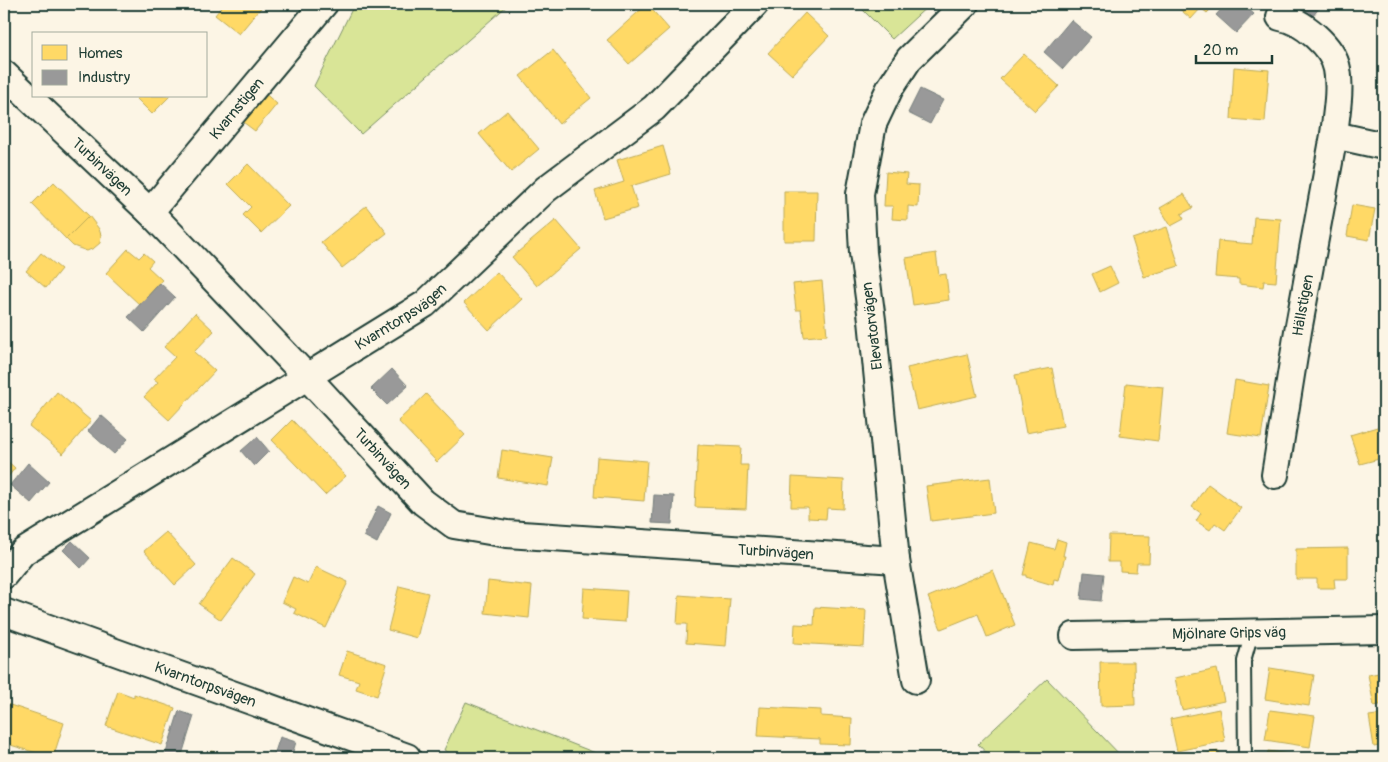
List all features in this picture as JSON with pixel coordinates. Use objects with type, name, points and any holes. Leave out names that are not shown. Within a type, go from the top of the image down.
[{"type":"street","name":"Kvarnstigen","points":[[150,212],[324,4]]},
{"type":"street","name":"Kvarntorpsvägen","points":[[4,575],[23,552],[308,378],[425,304],[546,188],[654,108],[755,4]]},
{"type":"street","name":"Elevatorvägen","points":[[916,680],[896,560],[872,320],[863,253],[860,194],[873,124],[890,88],[909,59],[965,4]]},
{"type":"street","name":"Hällstigen","points":[[1275,475],[1298,331],[1334,135],[1338,98],[1337,68],[1326,47],[1310,30],[1287,18],[1280,17]]},
{"type":"street","name":"Turbinvägen","points":[[4,74],[150,212],[423,502],[454,525],[506,534],[896,560]]},
{"type":"street","points":[[1334,135],[1384,146]]},
{"type":"street","name":"Kvarntorpsvägen","points":[[4,612],[407,757]]},
{"type":"street","name":"Mjölnare Grips väg","points":[[1074,636],[1384,630]]},
{"type":"lane","points":[[1245,758],[1244,661],[1252,632]]},
{"type":"green space","points":[[357,4],[509,4],[361,134],[314,86],[353,7]]},
{"type":"green space","points":[[857,4],[930,4],[892,39]]},
{"type":"green space","points":[[1047,679],[1123,758],[991,758],[978,744]]},
{"type":"green space","points":[[466,702],[608,758],[457,758],[444,750]]},
{"type":"building: Homes","points":[[224,4],[264,4],[239,34],[215,15]]},
{"type":"building: Homes","points":[[647,4],[669,29],[629,64],[607,40]]},
{"type":"building: Homes","points":[[1174,4],[1216,4],[1207,13],[1201,8],[1191,19]]},
{"type":"building: Homes","points":[[805,13],[829,36],[792,75],[768,53]]},
{"type":"building: Homes","points":[[553,50],[591,98],[559,124],[520,76]]},
{"type":"building: Homes","points":[[1024,54],[1059,86],[1035,111],[1000,79]]},
{"type":"building: Homes","points":[[1234,67],[1269,70],[1265,122],[1231,119]]},
{"type":"building: Homes","points":[[262,91],[277,104],[255,131],[239,119]]},
{"type":"building: Homes","points":[[136,98],[168,98],[152,114]]},
{"type":"building: Homes","points":[[507,111],[539,149],[511,172],[479,134]]},
{"type":"building: Homes","points":[[663,146],[671,174],[631,186],[638,208],[603,218],[595,191],[624,182],[617,160]]},
{"type":"building: Homes","points":[[248,164],[289,206],[261,233],[243,215],[251,207],[228,184]]},
{"type":"building: Homes","points":[[886,172],[907,174],[906,184],[919,185],[918,207],[908,206],[908,220],[892,219],[893,206],[884,206]]},
{"type":"building: Homes","points":[[54,182],[89,216],[66,239],[32,204]]},
{"type":"building: Homes","points":[[784,191],[817,191],[816,241],[784,241]]},
{"type":"building: Homes","points":[[1184,194],[1193,208],[1181,214],[1184,219],[1171,226],[1160,208]]},
{"type":"building: Homes","points":[[1352,205],[1375,209],[1369,240],[1347,236]]},
{"type":"building: Homes","points":[[366,206],[387,233],[342,268],[321,242]]},
{"type":"building: Homes","points":[[89,216],[99,229],[101,235],[100,243],[87,251],[73,246],[66,239]]},
{"type":"building: Homes","points":[[1254,217],[1281,219],[1276,282],[1264,281],[1263,287],[1239,284],[1239,279],[1215,277],[1218,241],[1252,244]]},
{"type":"building: Homes","points":[[556,220],[581,249],[537,286],[512,257]]},
{"type":"building: Homes","points":[[1167,227],[1179,266],[1144,277],[1132,239]]},
{"type":"building: Homes","points":[[128,249],[139,258],[144,253],[153,261],[148,267],[162,280],[140,305],[106,273]]},
{"type":"building: Homes","points":[[41,253],[61,269],[46,288],[26,271]]},
{"type":"building: Homes","points":[[936,253],[939,275],[946,274],[949,300],[913,305],[906,258]]},
{"type":"building: Homes","points":[[1110,266],[1118,283],[1100,292],[1092,274]]},
{"type":"building: Homes","points":[[497,272],[522,299],[489,330],[464,303]]},
{"type":"building: Homes","points":[[822,281],[827,335],[804,337],[801,310],[796,310],[793,284]]},
{"type":"building: Homes","points":[[195,313],[214,331],[194,352],[215,371],[169,420],[144,397],[158,382],[154,379],[175,357],[164,347]]},
{"type":"building: Homes","points":[[967,354],[977,396],[917,410],[907,368]]},
{"type":"building: Homes","points":[[1052,368],[1063,426],[1026,433],[1015,375]]},
{"type":"building: Homes","points":[[1235,380],[1269,386],[1261,438],[1227,433]]},
{"type":"building: Homes","points":[[1126,383],[1163,387],[1158,441],[1120,436]]},
{"type":"building: Homes","points":[[57,392],[91,421],[63,454],[29,426]]},
{"type":"building: Homes","points":[[426,394],[465,435],[437,462],[398,421]]},
{"type":"building: Homes","points":[[292,420],[346,476],[325,495],[272,440]]},
{"type":"building: Homes","points":[[1384,425],[1384,466],[1381,467],[1379,459],[1360,464],[1350,435]]},
{"type":"building: Homes","points":[[698,445],[741,447],[740,465],[748,465],[746,509],[695,507]]},
{"type":"building: Homes","points":[[502,450],[553,458],[548,486],[498,478]]},
{"type":"building: Homes","points":[[597,457],[647,461],[644,501],[594,497]]},
{"type":"building: Homes","points":[[4,458],[15,468],[4,482]]},
{"type":"building: Homes","points":[[792,477],[844,480],[843,509],[827,508],[826,519],[808,518],[808,507],[791,507]]},
{"type":"building: Homes","points":[[990,478],[994,513],[931,521],[926,486]]},
{"type":"building: Homes","points":[[1208,484],[1241,508],[1225,530],[1215,523],[1210,530],[1196,521],[1201,513],[1192,507]]},
{"type":"building: Homes","points":[[166,532],[196,565],[175,585],[144,551]]},
{"type":"building: Homes","points":[[1109,535],[1150,536],[1149,563],[1137,563],[1136,572],[1120,571],[1120,562],[1108,562]]},
{"type":"building: Homes","points":[[1057,539],[1066,542],[1063,556],[1065,556],[1059,580],[1054,579],[1053,585],[1023,575],[1031,543],[1054,549]]},
{"type":"building: Homes","points":[[1348,548],[1348,579],[1334,579],[1335,588],[1317,588],[1317,579],[1296,579],[1296,549]]},
{"type":"building: Homes","points":[[233,558],[255,574],[221,620],[199,604]]},
{"type":"building: Homes","points":[[316,567],[348,582],[326,628],[294,613],[296,609],[282,602],[293,577],[308,584]]},
{"type":"building: Homes","points":[[993,570],[1015,625],[987,637],[978,614],[941,629],[928,597]]},
{"type":"building: Homes","points":[[488,581],[532,586],[529,618],[485,613]]},
{"type":"building: Homes","points":[[399,586],[428,593],[417,638],[388,630]]},
{"type":"building: Homes","points":[[584,588],[627,591],[625,622],[582,619]]},
{"type":"building: Homes","points":[[679,595],[730,599],[726,646],[686,643],[687,624],[677,624]]},
{"type":"building: Homes","points":[[815,607],[866,610],[864,647],[794,643],[795,624],[814,625]]},
{"type":"building: Homes","points":[[347,651],[387,664],[377,696],[356,689],[359,681],[339,675]]},
{"type":"building: Homes","points":[[1100,662],[1134,662],[1135,705],[1101,706]]},
{"type":"building: Homes","points":[[1270,668],[1314,675],[1309,706],[1265,699]]},
{"type":"building: Homes","points":[[1217,669],[1224,701],[1182,710],[1175,678]]},
{"type":"building: Homes","points":[[1384,672],[1384,704],[1374,706],[1368,675]]},
{"type":"building: Homes","points":[[118,691],[134,697],[134,694],[175,708],[162,745],[106,726]]},
{"type":"building: Homes","points":[[4,703],[64,723],[53,758],[4,743]]},
{"type":"building: Homes","points":[[760,707],[821,710],[821,716],[852,718],[851,745],[820,744],[820,739],[758,736]]},
{"type":"building: Homes","points":[[1219,709],[1225,741],[1177,751],[1170,719]]},
{"type":"building: Homes","points":[[1270,710],[1315,716],[1310,747],[1265,740]]},
{"type":"building: Homes","points":[[1384,714],[1384,745],[1374,747],[1369,716]]},
{"type":"building: Homes","points":[[211,751],[233,758],[209,758]]},
{"type":"building: Homes","points":[[1219,751],[1221,758],[1180,758]]},
{"type":"building: Homes","points":[[1268,751],[1313,757],[1313,758],[1267,758]]},
{"type":"building: Industry","points":[[1226,4],[1242,4],[1254,14],[1236,33],[1216,15]]},
{"type":"building: Industry","points":[[1296,4],[1322,4],[1313,16]]},
{"type":"building: Industry","points":[[1071,20],[1091,37],[1063,69],[1044,52]]},
{"type":"building: Industry","points":[[920,89],[943,100],[930,124],[908,113]]},
{"type":"building: Industry","points":[[160,283],[175,297],[144,332],[128,317]]},
{"type":"building: Industry","points":[[392,369],[408,386],[387,405],[371,389]]},
{"type":"building: Industry","points":[[101,415],[128,439],[114,454],[88,431]]},
{"type":"building: Industry","points":[[257,437],[269,451],[254,466],[241,451]]},
{"type":"building: Industry","points":[[28,463],[49,482],[31,503],[10,485]]},
{"type":"building: Industry","points":[[654,495],[674,496],[672,524],[652,523]]},
{"type":"building: Industry","points":[[378,506],[391,513],[377,543],[364,536]]},
{"type":"building: Industry","points":[[72,541],[90,558],[81,568],[63,550]]},
{"type":"building: Industry","points":[[1084,572],[1104,574],[1101,601],[1081,599]]},
{"type":"building: Industry","points":[[179,711],[194,716],[181,758],[173,758],[165,756]]},
{"type":"building: Industry","points":[[280,737],[296,742],[291,758],[273,758]]}]
